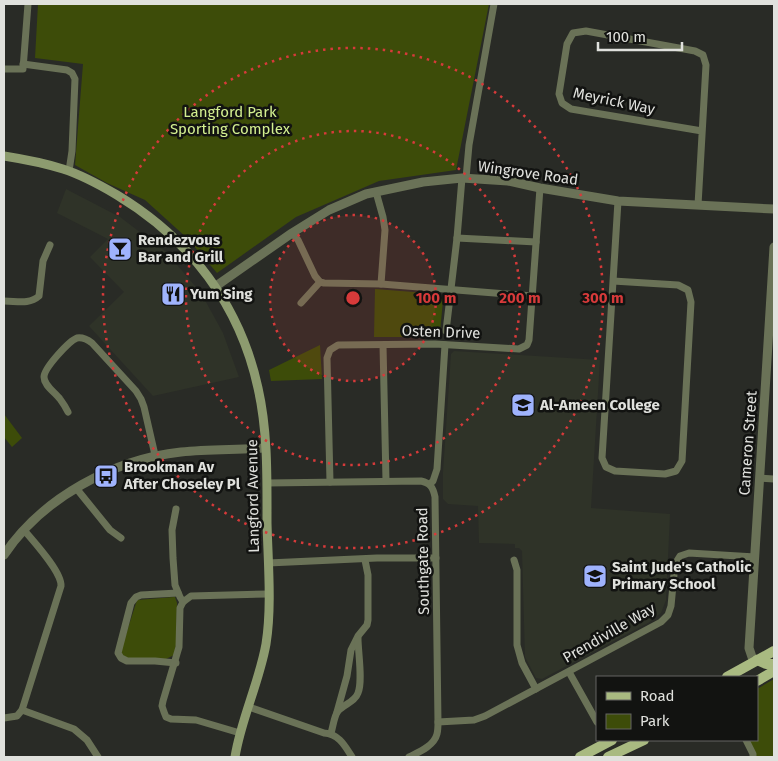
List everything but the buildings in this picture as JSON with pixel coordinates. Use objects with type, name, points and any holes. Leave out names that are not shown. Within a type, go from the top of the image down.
[{"type":"main road","name":"Langford Avenue","points":[[4,156],[66,170],[104,188],[153,219],[198,262],[226,302],[240,332],[256,377],[265,425],[268,619],[266,644],[257,683],[240,732],[235,757]]},
{"type":"main road","points":[[729,676],[774,651]]},
{"type":"main road","points":[[757,660],[766,664],[774,664]]},
{"type":"main road","points":[[757,660],[759,669],[757,676]]},
{"type":"main road","points":[[758,678],[774,671]]},
{"type":"main road","points":[[580,757],[609,741]]},
{"type":"main road","points":[[611,756],[642,741]]},
{"type":"street","points":[[4,68],[23,70],[28,4]]},
{"type":"street","points":[[446,331],[464,178],[494,4]]},
{"type":"street","name":"Meyrick Way","points":[[698,205],[706,65],[703,55],[695,51],[586,31],[573,34],[567,44],[559,94],[562,103],[571,108],[702,131]]},
{"type":"street","points":[[23,64],[67,70],[72,73],[75,79],[72,146],[66,170]]},
{"type":"street","name":"Wingrove Road","points":[[216,286],[292,233],[329,210],[366,194],[422,182],[464,178],[508,181],[618,201],[774,209]]},
{"type":"street","name":"Osten Drive","points":[[330,482],[327,358],[330,350],[338,345],[445,345],[519,349],[527,345],[533,296],[540,188]]},
{"type":"street","points":[[376,192],[385,230],[381,284]]},
{"type":"street","points":[[613,281],[678,286],[688,290],[691,302],[682,460],[676,472],[665,474],[615,471],[606,467],[602,458],[613,281],[618,201]]},
{"type":"street","points":[[292,233],[298,240],[315,276],[320,282],[381,284],[533,296]]},
{"type":"street","points":[[456,238],[536,242]]},
{"type":"street","points":[[4,301],[29,302],[40,296],[43,261],[50,245]]},
{"type":"street","name":"Cameron Street","points":[[757,660],[758,654],[750,641],[774,247]]},
{"type":"street","points":[[301,303],[320,282]]},
{"type":"street","points":[[68,412],[44,379],[44,375],[49,366],[71,342],[78,338],[83,338],[92,343],[136,391],[141,399],[155,455]]},
{"type":"street","points":[[383,345],[386,481]]},
{"type":"street","points":[[267,483],[421,481],[430,484],[437,469],[445,345]]},
{"type":"street","points":[[4,552],[43,512],[76,488],[119,466],[155,455],[201,450],[265,448]]},
{"type":"street","points":[[760,478],[774,479]]},
{"type":"street","name":"Southgate Road","points":[[409,757],[425,748],[435,740],[438,734],[435,497],[430,484]]},
{"type":"street","points":[[76,488],[110,530],[121,538]]},
{"type":"street","points":[[176,509],[172,530],[175,585],[183,602]]},
{"type":"street","points":[[4,718],[17,716],[22,710],[61,586],[55,569],[24,530]]},
{"type":"street","name":"Prendiville Way","points":[[438,722],[474,720],[485,716],[661,622],[668,615],[671,606],[675,564],[680,556],[689,553],[755,557]]},
{"type":"street","points":[[268,563],[377,558],[436,558]]},
{"type":"street","points":[[331,733],[347,676],[352,650],[368,620],[368,575],[365,560]]},
{"type":"street","points":[[514,560],[517,570],[517,645],[522,663],[536,689]]},
{"type":"street","points":[[176,663],[127,661],[121,658],[118,653],[132,603],[136,597],[141,595],[178,593]]},
{"type":"street","points":[[240,732],[196,720],[175,720],[166,717],[162,706],[179,648],[180,608],[183,602],[191,596],[268,594]]},
{"type":"street","points":[[337,712],[352,702],[358,693],[361,673],[358,655],[358,636]]},
{"type":"street","points":[[570,672],[596,720]]},
{"type":"street","points":[[249,707],[324,733],[331,733],[342,741],[352,757]]},
{"type":"street","points":[[22,710],[74,729],[88,740],[98,757]]},
{"type":"street","points":[[609,741],[611,756]]},
{"type":"street","points":[[746,741],[753,757]]},
{"type":"shaded area","points":[[66,189],[120,217],[166,252],[201,293],[223,333],[239,377],[153,396],[89,326],[124,292],[90,257],[108,239],[57,213]]},
{"type":"shaded area","points":[[454,351],[600,360],[591,508],[670,514],[666,600],[661,613],[648,623],[542,679],[536,678],[525,657],[522,551],[519,548],[515,548],[515,544],[479,543],[478,506],[448,504],[443,499],[451,354]]},
{"type":"green space","name":"Langford Park Sporting Complex","points":[[38,4],[489,4],[456,170],[379,181],[296,217],[217,273],[187,238],[145,200],[107,183],[75,165],[83,64],[35,58]]},
{"type":"green space","points":[[375,289],[439,294],[443,300],[440,332],[435,337],[374,337]]},
{"type":"green space","points":[[320,345],[322,379],[271,381],[269,370]]},
{"type":"green space","points":[[4,414],[22,438],[12,447],[4,437]]},
{"type":"green space","points":[[175,597],[177,603],[174,655],[166,659],[125,659],[122,657],[121,650],[137,600]]},
{"type":"green space","points":[[774,679],[774,757],[756,757],[748,741],[758,741],[758,688]]},
{"type":"place","name":"Rendezvous Bar and Grill","points":[[120,249]]},
{"type":"place","name":"Yum Sing","points":[[173,294]]},
{"type":"place","name":"Al-Ameen College","points":[[523,405]]},
{"type":"place","name":"Brookman Av After Choseley Pl","points":[[106,476]]},
{"type":"place","name":"Saint Jude's Catholic Primary School","points":[[595,576]]}]
